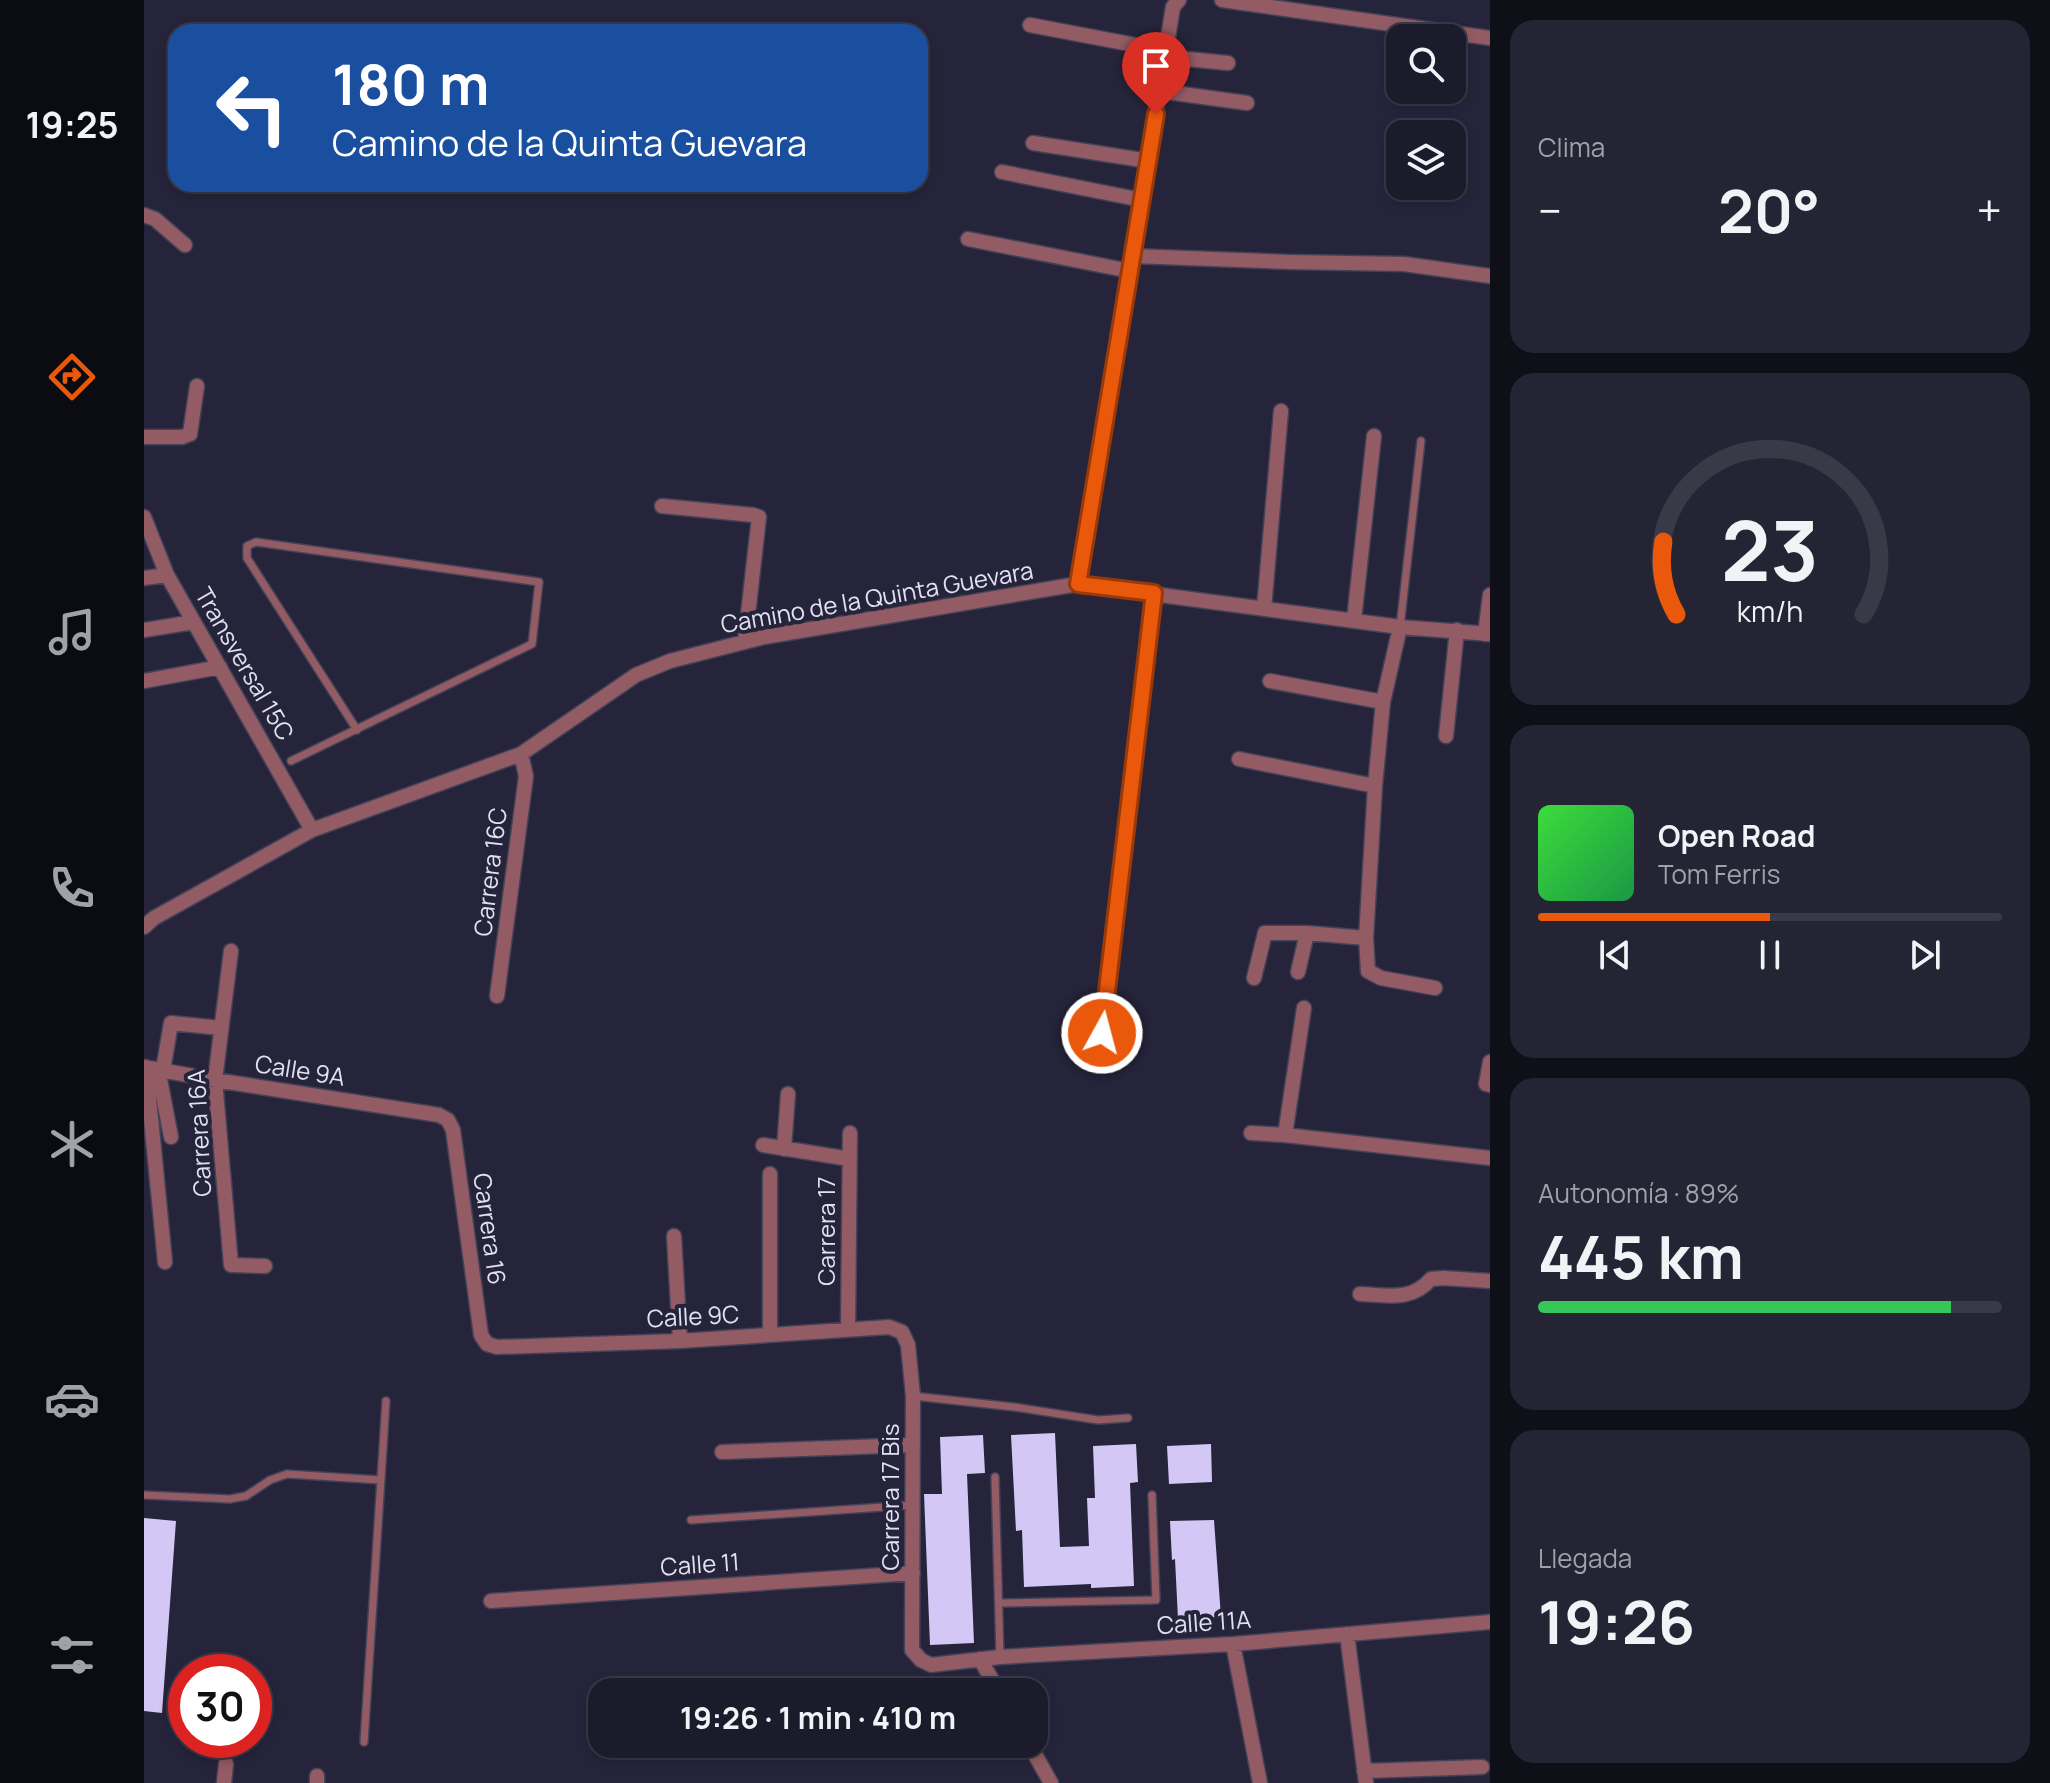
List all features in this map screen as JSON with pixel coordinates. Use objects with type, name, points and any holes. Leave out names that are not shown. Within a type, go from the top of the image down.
[{"type":"street","points":[[1078,584],[1173,7],[1179,0]]},
{"type":"street","points":[[1222,0],[1282,4],[1490,38]]},
{"type":"street","points":[[1030,25],[1166,54],[1228,63]]},
{"type":"street","points":[[1160,91],[1247,103]]},
{"type":"street","points":[[1033,143],[1149,161]]},
{"type":"street","points":[[1002,172],[1142,200]]},
{"type":"street","points":[[144,215],[155,219],[185,245]]},
{"type":"street","points":[[968,239],[1130,271]]},
{"type":"street","points":[[1133,256],[1404,264],[1490,276]]},
{"type":"street","points":[[144,437],[182,437],[190,434],[197,386]]},
{"type":"street","points":[[1264,609],[1281,411]]},
{"type":"street","points":[[1354,620],[1374,436]]},
{"type":"street","points":[[662,506],[759,517],[745,641]]},
{"type":"street","name":"Transversal 15C","points":[[144,517],[167,575],[220,667],[285,764],[312,830]]},
{"type":"street","points":[[144,578],[167,575]]},
{"type":"street","name":"Camino de la Quinta Guevara","points":[[144,927],[154,918],[312,830],[521,754],[636,675],[670,661],[745,641],[1078,584],[1400,627],[1488,634]]},
{"type":"street","points":[[1102,1033],[1154,593]]},
{"type":"street","points":[[1488,634],[1490,595]]},
{"type":"street","points":[[144,630],[194,622]]},
{"type":"street","points":[[1400,627],[1383,702],[1375,786],[1366,938],[1368,971],[1381,978],[1435,988]]},
{"type":"street","points":[[1446,736],[1457,630]]},
{"type":"street","points":[[144,681],[220,667]]},
{"type":"street","points":[[1270,681],[1383,702]]},
{"type":"street","name":"Carrera 16C","points":[[497,996],[526,776],[521,754]]},
{"type":"street","points":[[1239,759],[1375,786]]},
{"type":"street","points":[[1254,978],[1265,933],[1366,938]]},
{"type":"street","points":[[1298,972],[1307,933]]},
{"type":"street","name":"Carrera 16A","points":[[231,951],[215,1080],[231,1265],[265,1266]]},
{"type":"street","points":[[1285,1135],[1304,1008]]},
{"type":"street","points":[[165,1262],[153,1068],[171,1023],[221,1028]]},
{"type":"street","points":[[1490,1062],[1486,1084],[1490,1085]]},
{"type":"street","points":[[153,1068],[171,1137]]},
{"type":"street","name":"Calle 9A","points":[[153,1068],[439,1115],[448,1120]]},
{"type":"street","points":[[784,1149],[788,1094]]},
{"type":"street","name":"Carrera 16","points":[[448,1120],[453,1130],[481,1335],[487,1344]]},
{"type":"street","name":"Carrera 17","points":[[848,1330],[850,1133]]},
{"type":"street","points":[[1251,1133],[1490,1158]]},
{"type":"street","points":[[763,1145],[850,1159]]},
{"type":"street","points":[[770,1174],[770,1335]]},
{"type":"street","points":[[674,1236],[680,1341]]},
{"type":"street","points":[[1360,1294],[1403,1296],[1421,1291],[1431,1279],[1490,1281]]},
{"type":"street","name":"Calle 9C","points":[[487,1344],[497,1347],[680,1341],[889,1327],[902,1332]]},
{"type":"street","name":"Carrera 17 Bis","points":[[902,1332],[908,1345],[913,1396],[912,1650],[921,1660]]},
{"type":"street","points":[[722,1452],[912,1445]]},
{"type":"street","name":"Calle 11","points":[[491,1601],[913,1573]]},
{"type":"street","name":"Calle 11A","points":[[921,1660],[931,1665],[1000,1657],[1233,1644],[1490,1622]]},
{"type":"street","points":[[1347,1634],[1365,1777],[1482,1767]]},
{"type":"street","points":[[1233,1644],[1260,1783]]},
{"type":"street","points":[[980,1659],[991,1678]]},
{"type":"street","points":[[1037,1758],[1051,1783]]},
{"type":"street","points":[[224,1783],[226,1764]]},
{"type":"lane","points":[[1400,627],[1421,441]]},
{"type":"lane","points":[[285,764],[357,730],[532,644],[539,582],[256,542],[247,546],[247,558],[357,730]]},
{"type":"lane","points":[[913,1396],[1098,1420],[1128,1418]]},
{"type":"lane","points":[[364,1742],[386,1401]]},
{"type":"lane","points":[[144,1495],[230,1499],[246,1496],[270,1480],[287,1474],[381,1480]]},
{"type":"lane","points":[[995,1477],[1000,1657]]},
{"type":"lane","points":[[999,1603],[1156,1600],[1152,1495]]},
{"type":"lane","points":[[691,1520],[913,1505]]},
{"type":"building","points":[[1055,1433],[1060,1547],[1089,1546],[1087,1498],[1095,1498],[1093,1446],[1136,1444],[1138,1482],[1130,1483],[1134,1586],[1024,1587],[1022,1530],[1016,1531],[1011,1435]]},
{"type":"building","points":[[983,1435],[985,1473],[967,1474],[974,1643],[930,1645],[924,1494],[942,1494],[940,1437]]},
{"type":"building","points":[[1211,1444],[1212,1482],[1169,1484],[1167,1446]]},
{"type":"building","points":[[144,1518],[176,1521],[162,1713],[144,1711]]},
{"type":"building","points":[[1214,1520],[1221,1617],[1178,1619],[1170,1521]]},
{"type":"route","points":[[1102,1033],[1154,593],[1078,584],[1156,114]]}]
